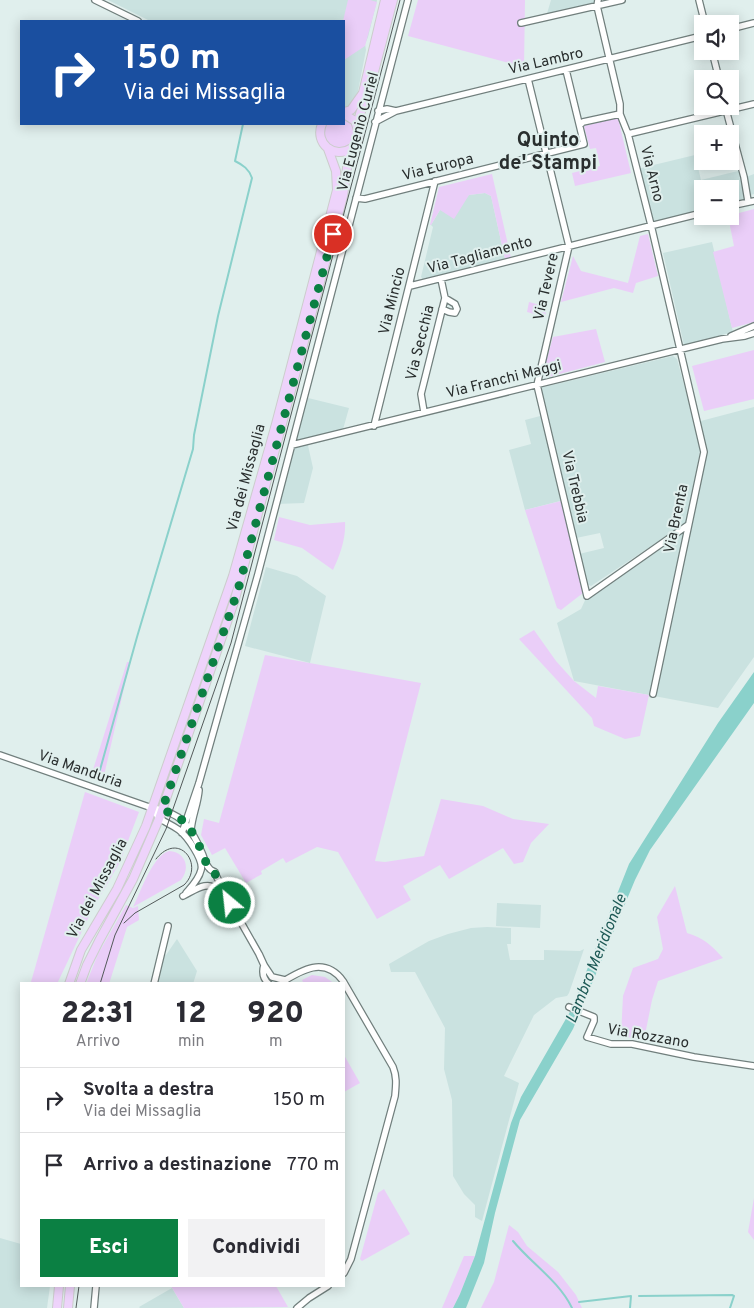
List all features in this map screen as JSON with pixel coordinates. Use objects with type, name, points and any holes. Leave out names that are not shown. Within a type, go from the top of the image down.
[{"type":"main road","name":"Via Eugenio Curiel","points":[[345,113],[351,110],[363,93],[385,0]]},
{"type":"main road","name":"Via Eugenio Curiel","points":[[358,126],[393,0]]},
{"type":"main road","points":[[345,114],[358,126]]},
{"type":"main road","name":"Via dei Missaglia","points":[[70,982],[81,950],[117,889],[134,854],[152,808],[233,576],[276,424],[337,190],[336,171],[328,149],[320,137],[322,125]]},
{"type":"main road","name":"Via dei Missaglia","points":[[81,982],[99,941],[134,879],[159,819],[238,590],[343,196],[347,177],[347,161],[358,137],[358,126]]},
{"type":"main road","points":[[328,149],[339,153],[352,148]]},
{"type":"main road","points":[[56,1308],[59,1287]]},
{"type":"main road","points":[[68,1308],[70,1287]]},
{"type":"street","points":[[95,0],[136,20]]},
{"type":"street","name":"Via Eugenio Curiel","points":[[200,783],[292,445],[408,0]]},
{"type":"street","points":[[521,23],[597,3],[622,0]]},
{"type":"street","points":[[699,0],[703,15]]},
{"type":"street","name":"Via Arno","points":[[597,3],[620,104],[620,114],[628,134],[651,225],[679,350]]},
{"type":"street","points":[[739,27],[754,23]]},
{"type":"street","name":"Via Lambro","points":[[396,111],[694,38]]},
{"type":"street","points":[[566,70],[580,125],[583,122],[620,114]]},
{"type":"street","name":"Via Tevere","points":[[528,79],[548,153],[569,246],[537,385]]},
{"type":"street","points":[[382,100],[396,111]]},
{"type":"street","points":[[739,107],[754,104]]},
{"type":"street","points":[[378,112],[387,109],[396,111]]},
{"type":"street","points":[[375,122],[396,111]]},
{"type":"street","points":[[628,134],[702,115]]},
{"type":"street","points":[[728,115],[751,201]]},
{"type":"street","name":"Via Europa","points":[[356,198],[365,199],[584,144],[580,125]]},
{"type":"street","name":"Via Mincio","points":[[374,426],[435,181]]},
{"type":"street","name":"Via Tagliamento","points":[[410,286],[694,215]]},
{"type":"street","name":"Via Secchia","points":[[424,412],[421,394],[445,298],[442,279]]},
{"type":"street","points":[[442,308],[455,313],[458,309],[455,304],[445,298]]},
{"type":"street","name":"Via Franchi Maggi","points":[[722,339],[754,326]]},
{"type":"street","name":"Via Franchi Maggi","points":[[292,445],[722,339],[754,333]]},
{"type":"street","name":"Via Brenta","points":[[653,694],[704,452],[679,350]]},
{"type":"street","name":"Via Trebbia","points":[[537,385],[587,596],[688,525]]},
{"type":"street","name":"Via Manduria","points":[[0,755],[152,808]]},
{"type":"street","points":[[182,833],[200,783]]},
{"type":"street","points":[[190,830],[200,783]]},
{"type":"street","points":[[152,808],[162,810],[186,822],[209,868],[214,872],[229,896],[230,903],[273,982]]},
{"type":"street","points":[[152,808],[159,819],[182,833],[198,856],[201,870],[199,878],[183,896],[207,885],[216,878]]},
{"type":"street","points":[[182,833],[190,830]]},
{"type":"street","points":[[201,870],[209,868]]},
{"type":"street","points":[[199,878],[200,882],[220,891],[230,903]]},
{"type":"street","points":[[154,982],[168,926]]},
{"type":"street","points":[[264,965],[262,972],[266,982]]},
{"type":"street","points":[[282,982],[304,969],[314,967],[330,970],[339,975],[343,982]]},
{"type":"street","points":[[272,977],[285,980]]},
{"type":"street","points":[[345,985],[393,1067],[396,1078],[396,1096],[351,1259],[345,1271]]},
{"type":"street","name":"Via Rozzano","points":[[569,1007],[595,1019],[587,1037],[610,1044],[632,1044],[694,1057],[754,1066]]},
{"type":"street","points":[[94,1308],[96,1287]]},
{"type":"street","points":[[297,1308],[326,1287]]},
{"type":"shaded area","points":[[108,0],[377,0],[365,44],[366,50],[358,91],[354,101],[345,109],[345,20],[148,20]]},
{"type":"shaded area","points":[[348,0],[370,0],[377,2],[365,46],[345,59],[345,20],[343,20]]},
{"type":"shaded area","points":[[418,0],[525,0],[524,67],[408,36]]},
{"type":"shaded area","points":[[551,0],[598,0],[597,6],[546,17]]},
{"type":"shaded area","points":[[618,118],[631,173],[575,186],[572,173],[600,166],[596,148],[590,149],[584,126]]},
{"type":"shaded area","points":[[345,119],[354,130],[354,137],[346,147],[340,149],[333,148],[324,138],[326,125],[345,125]]},
{"type":"shaded area","points":[[694,155],[694,170],[699,170],[701,180],[694,180],[694,215],[651,225],[637,169]]},
{"type":"shaded area","points":[[742,170],[748,201],[739,204],[739,180],[701,180]]},
{"type":"shaded area","points":[[492,174],[511,258],[505,259],[491,196],[485,193],[469,195],[454,219],[440,210],[430,225],[439,187]]},
{"type":"shaded area","points":[[754,174],[754,194],[751,195],[746,177]]},
{"type":"shaded area","points":[[485,193],[491,196],[505,259],[424,280],[421,277],[433,227],[431,225],[440,210],[469,195]]},
{"type":"shaded area","points":[[754,209],[754,322],[732,328],[713,252],[734,246],[730,225],[739,225],[739,213]]},
{"type":"shaded area","points":[[648,234],[658,276],[636,283],[633,293],[614,288],[561,302],[573,256],[581,271],[628,283],[640,236]]},
{"type":"shaded area","points":[[712,242],[733,332],[684,345],[663,253]]},
{"type":"shaded area","points":[[529,302],[547,307],[545,317],[527,312]]},
{"type":"shaded area","points":[[596,329],[605,362],[548,377],[543,372],[553,337]]},
{"type":"shaded area","points":[[754,350],[754,399],[704,411],[692,366]]},
{"type":"shaded area","points":[[673,356],[677,359],[700,451],[686,523],[591,586],[587,584],[579,554],[604,548],[600,533],[576,538],[540,388]]},
{"type":"shaded area","points":[[304,397],[349,408],[342,433],[307,441],[313,468],[304,503],[276,504]]},
{"type":"shaded area","points":[[754,407],[754,657],[718,708],[574,681],[557,623],[581,609],[587,596],[688,525],[704,453],[697,422]]},
{"type":"shaded area","points":[[544,415],[564,500],[525,510],[509,450],[531,444],[525,420]]},
{"type":"shaded area","points":[[561,501],[583,593],[561,610],[557,608],[525,510]]},
{"type":"shaded area","points":[[279,517],[310,525],[345,522],[345,535],[342,547],[333,570],[302,548],[274,540]]},
{"type":"shaded area","points":[[266,567],[297,576],[326,596],[310,663],[245,646]]},
{"type":"shaded area","points":[[534,630],[556,661],[574,681],[596,698],[598,686],[649,695],[640,736],[625,739],[594,726],[592,718],[519,639]]},
{"type":"shaded area","points":[[265,655],[421,683],[375,861],[385,862],[424,856],[441,799],[483,806],[513,819],[549,824],[531,843],[523,862],[514,864],[503,848],[449,879],[440,865],[403,886],[411,900],[377,919],[338,852],[317,847],[286,863],[283,858],[261,871],[262,874],[246,883],[225,848],[212,855],[201,835],[204,819],[219,823]]},
{"type":"shaded area","points":[[127,662],[130,662],[103,780],[91,776]]},
{"type":"shaded area","points":[[85,792],[139,812],[120,862],[92,910],[58,982],[31,982]]},
{"type":"shaded area","points":[[169,851],[179,854],[185,861],[186,870],[181,880],[133,907],[152,867],[163,854]]},
{"type":"shaded area","points":[[675,886],[687,933],[707,942],[723,958],[658,981],[644,1040],[621,1036],[623,996],[633,968],[658,959],[663,949],[657,917]]},
{"type":"shaded area","points":[[497,903],[541,905],[540,928],[496,926]]},
{"type":"shaded area","points":[[126,905],[133,908],[138,906],[139,920],[127,927],[110,982],[87,982],[98,954]]},
{"type":"shaded area","points":[[471,928],[511,928],[511,944],[507,944],[510,960],[544,960],[544,950],[580,951],[584,949],[569,993],[567,996],[556,998],[534,1015],[504,1076],[519,1083],[482,1221],[475,1217],[475,1205],[464,1194],[453,1176],[452,1100],[444,1069],[445,1028],[415,972],[391,972],[389,964],[429,941]]},
{"type":"shaded area","points":[[177,939],[197,971],[194,982],[155,982],[162,953],[166,955]]},
{"type":"shaded area","points":[[312,975],[325,977],[332,982],[303,982],[302,980]]},
{"type":"shaded area","points":[[345,1057],[360,1083],[345,1091]]},
{"type":"shaded area","points":[[384,1189],[410,1234],[362,1261],[360,1259],[378,1193]]},
{"type":"shaded area","points":[[754,1198],[754,1240],[748,1232]]},
{"type":"shaded area","points":[[509,1225],[518,1232],[527,1246],[558,1272],[576,1295],[582,1308],[481,1308],[494,1282]]},
{"type":"shaded area","points":[[0,1238],[20,1244],[20,1287],[50,1287],[47,1308],[0,1308]]},
{"type":"shaded area","points":[[464,1256],[475,1256],[460,1294],[453,1308],[442,1308]]},
{"type":"shaded area","points":[[172,1287],[277,1287],[288,1307],[184,1308]]},
{"type":"shaded area","points":[[172,1288],[184,1308],[139,1307]]},
{"type":"water","name":"Lambro Meridionale","points":[[754,672],[754,703],[650,850],[635,880],[573,1029],[520,1120],[495,1213],[484,1263],[466,1308],[453,1308],[475,1256],[511,1123],[521,1097],[571,1010],[629,864],[718,723]]},
{"type":"waterway","points":[[98,777],[193,449],[194,435],[218,316],[252,178],[249,172],[235,161],[243,125]]},
{"type":"waterway","points":[[513,1241],[553,1281],[567,1298],[572,1308]]},
{"type":"waterway","points":[[639,1296],[732,1295],[734,1296],[730,1308]]},
{"type":"waterway","points":[[579,1302],[631,1296],[630,1308]]},
{"type":"tram line","points":[[101,982],[115,935],[166,829],[231,643],[400,0]]},
{"type":"tram line","points":[[124,923],[135,913],[184,885],[190,877],[192,868],[190,860],[181,849],[173,848],[165,851],[156,859]]},
{"type":"tram line","points":[[76,1308],[79,1287]]},
{"type":"district","name":"Quinto de' Stampi","points":[[548,152]]},
{"type":"route","points":[[230,903],[229,896],[216,878],[216,874],[209,868],[186,822],[170,812],[162,810],[238,590],[333,234]]}]
